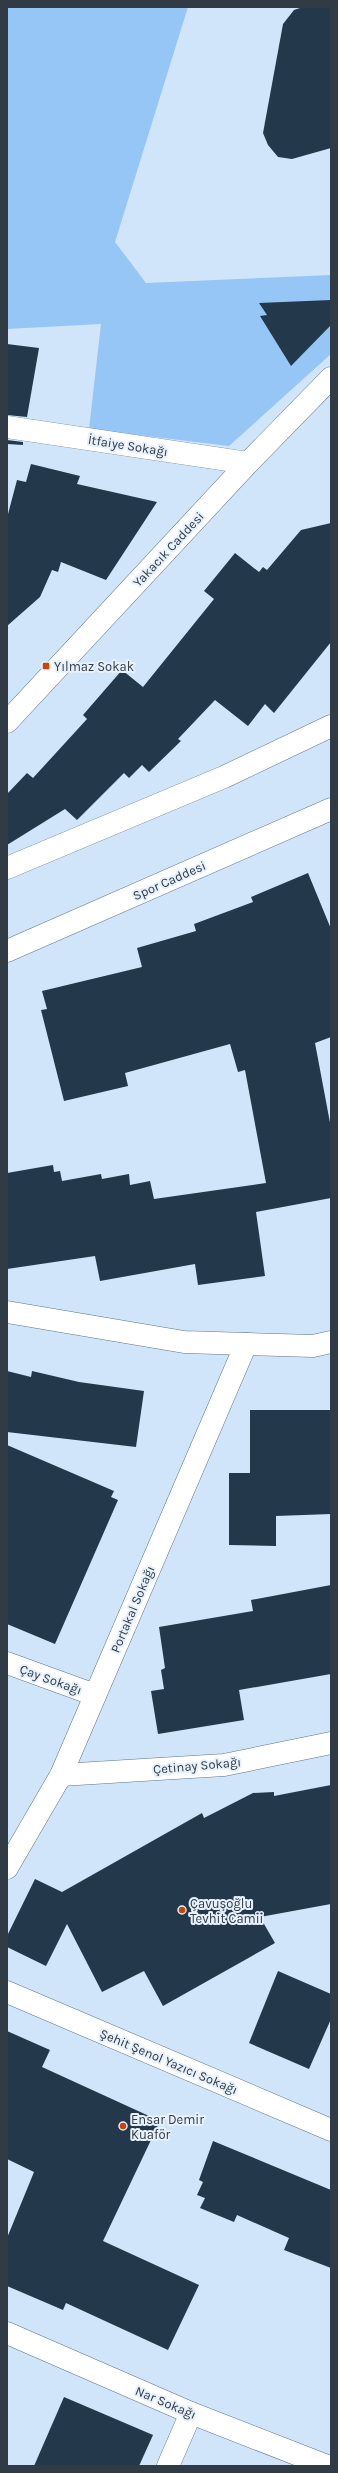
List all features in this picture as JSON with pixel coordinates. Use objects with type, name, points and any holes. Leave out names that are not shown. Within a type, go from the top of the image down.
[{"type":"street","name":"Yakacık Caddesi","points":[[7,722],[248,463],[331,378]]},
{"type":"street","name":"İtfaiye Sokağı","points":[[7,427],[248,463]]},
{"type":"street","points":[[7,868],[224,778],[331,726]]},
{"type":"street","name":"Spor Caddesi","points":[[7,951],[331,809]]},
{"type":"street","points":[[7,1312],[184,1342],[313,1346],[331,1342]]},
{"type":"street","name":"Portakal Sokağı","points":[[7,1868],[61,1775],[94,1695],[246,1344]]},
{"type":"street","name":"Çay Sokağı","points":[[7,1663],[94,1695]]},
{"type":"street","name":"Çetinay Sokağı","points":[[61,1775],[224,1765],[331,1743]]},
{"type":"street","name":"Şehit Şenol Yazıcı Sokağı","points":[[7,1992],[331,2130]]},
{"type":"street","name":"Nar Sokağı","points":[[7,2333],[191,2413],[327,2466]]},
{"type":"street","points":[[168,2466],[191,2413]]},
{"type":"shaded area","points":[[7,7],[188,7],[115,242],[146,283],[331,275],[331,354],[229,446],[89,429],[101,324],[7,329]]},
{"type":"building","points":[[303,7],[331,7],[331,148],[292,159],[278,157],[268,145],[263,133],[283,24],[294,10]]},
{"type":"building","points":[[331,300],[331,325],[291,366],[260,316],[267,315],[259,303]]},
{"type":"building","points":[[7,344],[39,348],[27,417],[7,415]]},
{"type":"building","points":[[7,440],[23,442],[23,445],[7,444]]},
{"type":"building","points":[[31,464],[80,476],[77,484],[157,502],[106,580],[61,562],[58,572],[52,570],[40,597],[7,626],[7,518],[17,480],[26,482]]},
{"type":"building","points":[[331,523],[331,642],[274,713],[265,704],[248,726],[215,700],[178,739],[181,741],[149,772],[142,765],[129,778],[124,773],[77,820],[65,809],[7,845],[7,794],[27,773],[33,778],[87,719],[83,715],[122,670],[143,687],[214,599],[204,591],[235,553],[259,572],[263,567],[267,570],[301,530]]},
{"type":"building","points":[[308,873],[331,929],[331,1037],[315,1043],[331,1128],[331,1198],[256,1212],[265,1276],[198,1285],[195,1264],[100,1281],[95,1256],[7,1269],[7,1173],[53,1165],[54,1172],[60,1171],[62,1181],[101,1174],[102,1179],[129,1174],[130,1185],[150,1181],[154,1199],[266,1183],[245,1070],[238,1072],[230,1044],[125,1073],[128,1086],[64,1101],[41,1010],[47,1009],[42,991],[142,967],[137,948],[196,931],[194,924],[253,902],[251,897]]},
{"type":"building","points":[[7,1371],[31,1377],[32,1371],[79,1382],[144,1391],[136,1447],[7,1432]]},
{"type":"building","points":[[250,1410],[331,1410],[331,1514],[276,1516],[276,1546],[229,1545],[229,1473],[250,1473]]},
{"type":"building","points":[[7,1445],[114,1491],[111,1497],[118,1500],[55,1644],[7,1624]]},
{"type":"building","points":[[331,1585],[331,1674],[239,1690],[244,1720],[158,1734],[151,1691],[164,1689],[161,1670],[165,1668],[159,1627],[253,1611],[251,1600]]},
{"type":"building","points":[[331,1785],[331,1904],[260,1917],[275,1943],[163,2006],[144,1971],[102,1992],[67,1924],[46,1966],[7,1947],[7,1936],[35,1879],[62,1892],[202,1813],[204,1818],[253,1793],[274,1792],[274,1796]]},
{"type":"building","points":[[278,1971],[331,1994],[331,2019],[309,2069],[249,2043]]},
{"type":"building","points":[[7,2031],[50,2050],[42,2067],[160,2121],[103,2241],[199,2285],[168,2350],[66,2303],[63,2310],[7,2286],[7,2238],[34,2172],[7,2159]]},
{"type":"building","points":[[213,2141],[331,2190],[331,2268],[284,2250],[289,2238],[237,2215],[234,2222],[200,2208],[205,2198],[197,2195],[203,2182],[199,2180]]},
{"type":"building","points":[[64,2397],[153,2435],[139,2466],[34,2466]]},
{"type":"place","name":"Yılmaz Sokak","points":[[46,666]]},
{"type":"place","name":"Çavuşoğlu Tevhit Camii","points":[[182,1910]]},
{"type":"place","name":"Ensar Demir Kuaför","points":[[123,2126]]}]
